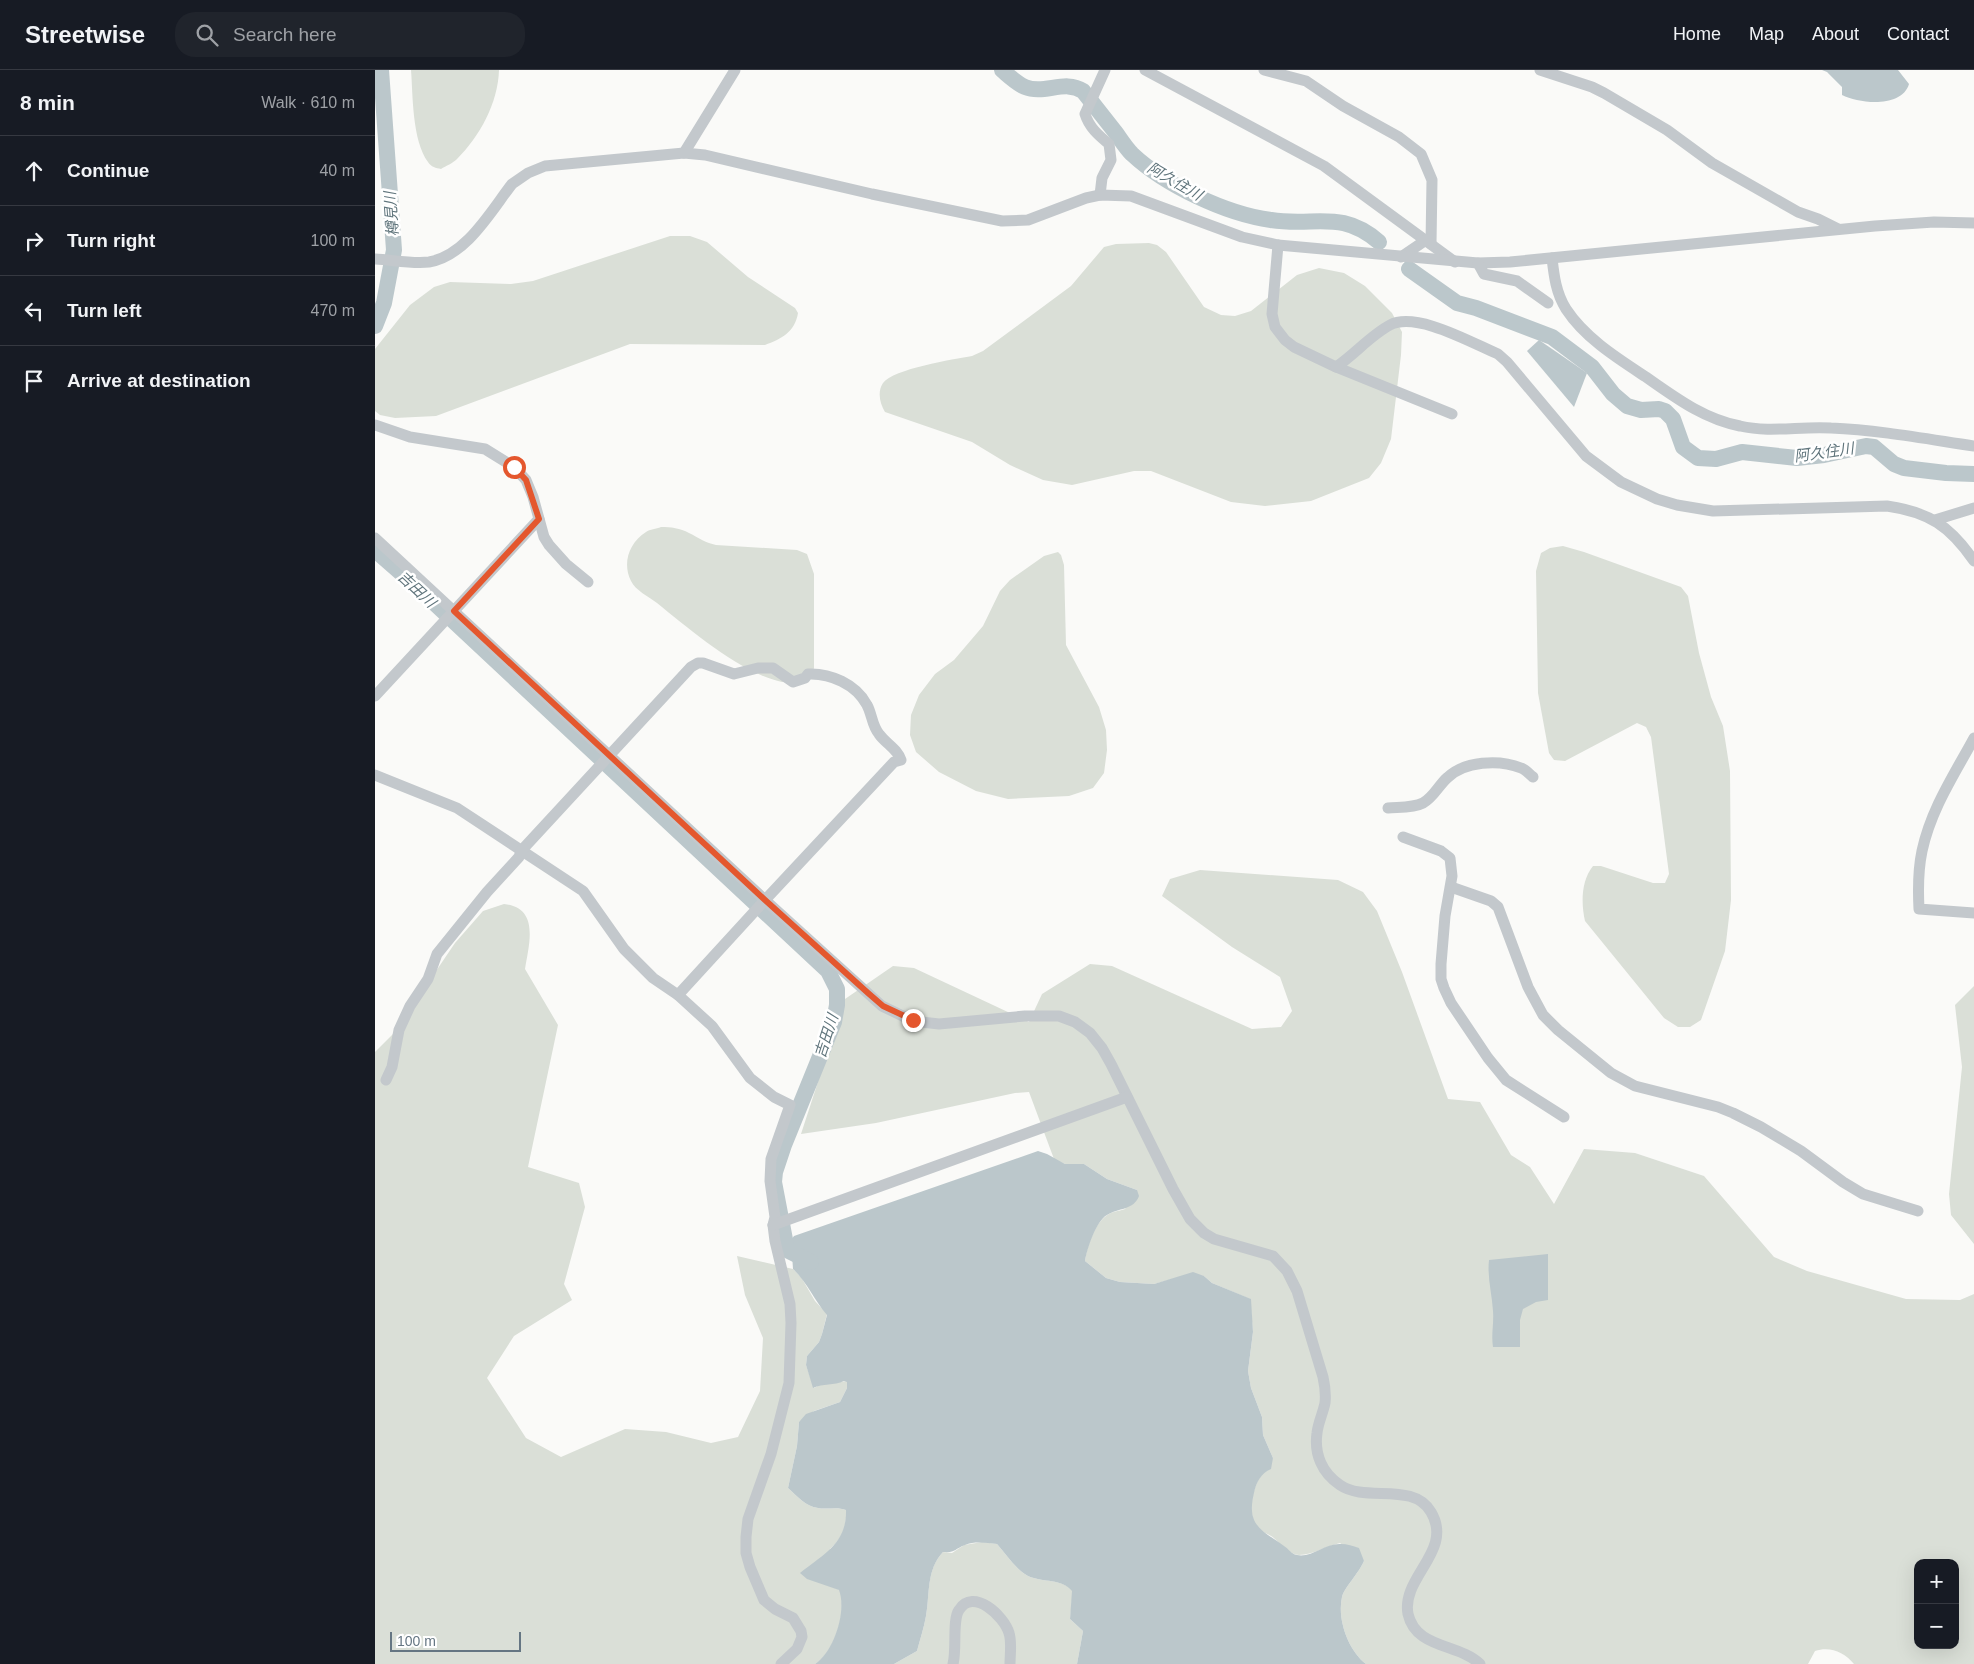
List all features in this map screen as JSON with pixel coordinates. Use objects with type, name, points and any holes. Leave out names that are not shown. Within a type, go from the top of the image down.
[{"type":"street","points":[[684,153],[735,70]]},
{"type":"street","points":[[1100,195],[1102,178],[1111,160],[1109,144],[1095,132],[1087,122],[1085,114],[1105,70]]},
{"type":"street","points":[[1145,70],[1324,166],[1455,262]]},
{"type":"street","points":[[1265,70],[1306,81],[1343,106],[1399,137],[1421,154],[1432,180],[1429,242]]},
{"type":"street","points":[[1540,70],[1592,87],[1667,130],[1712,163],[1798,212],[1838,229]]},
{"type":"street","points":[[375,259],[430,262],[453,253],[467,242],[512,184],[536,169],[563,164],[684,153],[705,155],[872,194],[1003,221],[1029,220],[1086,198],[1115,194],[1131,196],[1242,237],[1278,245],[1455,262],[1478,263],[1553,258],[1838,229],[1934,222],[1974,222]]},
{"type":"street","points":[[1401,257],[1409,242],[1411,231]]},
{"type":"street","points":[[1401,257],[1429,242]]},
{"type":"street","points":[[1278,245],[1272,314],[1275,327],[1285,340],[1294,347],[1336,367],[1452,414]]},
{"type":"street","points":[[1553,258],[1558,293],[1567,310],[1588,335],[1694,410],[1731,424],[1760,429],[1827,427],[1857,429],[1974,446]]},
{"type":"street","points":[[1478,263],[1484,274],[1517,281],[1549,303]]},
{"type":"street","points":[[1336,367],[1392,324],[1403,320],[1425,323],[1498,354],[1507,362],[1586,456],[1621,482],[1657,499],[1677,505],[1713,511],[1887,506],[1916,512],[1935,520],[1956,537],[1974,561]]},
{"type":"street","points":[[375,425],[410,437],[485,449],[514,467],[526,480],[544,537],[556,554],[588,582]]},
{"type":"street","points":[[1935,520],[1974,508]]},
{"type":"street","points":[[375,696],[539,519]]},
{"type":"street","points":[[375,538],[765,900],[883,1006],[913,1020],[939,1024],[1059,1016],[1075,1022],[1090,1033],[1102,1048],[1183,1209],[1196,1226],[1213,1239],[1273,1256],[1287,1271],[1297,1291],[1323,1377],[1324,1405],[1317,1433],[1317,1447],[1323,1468],[1334,1480],[1349,1490],[1405,1496],[1419,1501],[1429,1509],[1437,1527],[1437,1542],[1409,1597],[1409,1616],[1413,1627],[1423,1637],[1442,1646],[1467,1654],[1479,1664]]},
{"type":"street","points":[[386,1080],[392,1067],[399,1030],[410,1006],[428,979],[437,954],[487,892],[519,857],[521,851],[691,667],[698,663],[734,674],[758,668],[773,668],[793,682],[805,678],[807,674],[819,673],[841,680],[859,696],[868,708],[876,731],[898,751],[901,760],[894,762],[678,995]]},
{"type":"street","points":[[1974,738],[1940,800],[1929,825],[1921,852],[1918,886],[1919,909],[1974,913]]},
{"type":"street","points":[[1389,808],[1413,806],[1423,803],[1448,777],[1461,769],[1477,764],[1506,763],[1523,768],[1533,777]]},
{"type":"street","points":[[375,774],[457,808],[583,891],[624,949],[653,978],[678,995],[712,1026],[750,1078],[774,1097],[790,1105],[771,1160],[770,1181],[775,1217],[773,1224],[775,1241],[790,1304],[792,1340],[789,1383],[773,1446],[748,1520],[746,1537],[748,1560],[764,1600],[775,1609],[793,1618],[801,1631],[802,1637],[797,1649],[781,1664]]},
{"type":"street","points":[[1403,837],[1441,851],[1450,858],[1452,876],[1445,916],[1441,979],[1451,1004],[1488,1058],[1506,1080],[1564,1117]]},
{"type":"street","points":[[1451,886],[1491,901],[1499,907],[1528,987],[1543,1016],[1611,1073],[1635,1086],[1718,1107],[1733,1113],[1801,1151],[1843,1182],[1863,1194],[1918,1211]]},
{"type":"street","points":[[773,1224],[1127,1097]]},
{"type":"street","points":[[953,1664],[958,1611],[966,1604],[972,1602],[984,1604],[1007,1627],[1010,1634],[1010,1664]]},
{"type":"shaded area","points":[[411,70],[499,70],[495,95],[480,129],[457,159],[441,169],[429,164],[419,142],[414,118]]},
{"type":"shaded area","points":[[1822,70],[1898,70],[1909,84],[1905,92],[1898,97],[1880,102],[1869,102],[1842,95],[1842,87],[1827,72]]},
{"type":"shaded area","points":[[670,236],[690,236],[707,242],[748,277],[795,308],[798,313],[794,325],[782,337],[765,345],[630,344],[436,416],[395,418],[380,415],[375,411],[375,349],[410,305],[434,287],[450,282],[511,284],[533,281]]},
{"type":"shaded area","points":[[1149,243],[1157,245],[1166,252],[1204,307],[1221,315],[1235,316],[1251,311],[1297,275],[1319,268],[1344,273],[1365,286],[1392,313],[1402,332],[1391,439],[1381,463],[1369,478],[1311,501],[1265,506],[1231,502],[1151,471],[1134,471],[1072,485],[1043,480],[1010,465],[972,442],[885,412],[881,402],[880,390],[883,383],[889,378],[911,369],[972,356],[983,351],[1071,286],[1104,247],[1116,244]]},
{"type":"shaded area","points":[[1539,340],[1587,373],[1574,407],[1527,351]]},
{"type":"shaded area","points":[[661,527],[682,530],[716,545],[797,550],[807,554],[814,574],[814,668],[812,676],[782,682],[750,670],[717,649],[642,593],[631,581],[628,574],[627,560],[631,548],[640,537],[648,531]]},
{"type":"shaded area","points":[[1563,546],[1681,587],[1688,596],[1699,653],[1711,697],[1723,726],[1730,771],[1731,900],[1725,951],[1701,1020],[1690,1027],[1678,1027],[1664,1018],[1585,921],[1583,907],[1584,885],[1593,866],[1601,866],[1653,883],[1665,883],[1669,874],[1651,737],[1646,727],[1637,723],[1565,761],[1554,760],[1549,753],[1538,693],[1536,571],[1541,553],[1550,548]]},
{"type":"shaded area","points":[[1058,552],[1064,565],[1066,645],[1099,707],[1106,730],[1107,750],[1104,773],[1093,788],[1069,796],[1008,799],[976,791],[939,772],[916,752],[910,735],[911,715],[919,695],[935,674],[954,660],[983,626],[1000,591],[1010,580],[1044,556]]},
{"type":"shaded area","points":[[1200,870],[1338,880],[1363,892],[1377,911],[1402,972],[1448,1099],[1480,1102],[1511,1155],[1530,1167],[1554,1204],[1584,1149],[1635,1153],[1704,1176],[1774,1257],[1807,1271],[1906,1299],[1960,1300],[1974,1294],[1974,1664],[1854,1664],[1841,1653],[1826,1649],[1815,1651],[1808,1664],[1366,1664],[1354,1651],[1349,1642],[1345,1634],[1341,1615],[1343,1593],[1364,1561],[1340,1543],[1309,1554],[1296,1555],[1273,1537],[1260,1530],[1253,1517],[1252,1503],[1257,1482],[1273,1458],[1263,1435],[1262,1417],[1251,1388],[1248,1371],[1253,1332],[1250,1299],[1212,1283],[1204,1276],[1187,1275],[1154,1284],[1120,1282],[1106,1278],[1085,1261],[1089,1243],[1098,1225],[1108,1215],[1125,1209],[1137,1190],[1107,1179],[1084,1164],[1065,1164],[1054,1159],[1029,1092],[1015,1093],[876,1123],[801,1134],[845,999],[893,966],[914,968],[1029,1022],[1042,994],[1090,964],[1112,966],[1252,1029],[1281,1027],[1292,1011],[1280,977],[1232,947],[1162,896],[1170,879]]},
{"type":"shaded area","points":[[504,904],[515,907],[523,912],[528,920],[530,939],[525,969],[558,1025],[528,1167],[579,1183],[585,1207],[564,1284],[572,1300],[514,1336],[487,1378],[526,1438],[561,1457],[625,1429],[666,1432],[711,1443],[738,1437],[760,1391],[763,1338],[745,1295],[737,1256],[793,1269],[801,1277],[815,1301],[827,1314],[819,1342],[807,1356],[806,1365],[814,1388],[819,1385],[847,1381],[847,1388],[840,1402],[814,1411],[799,1422],[797,1446],[788,1488],[801,1500],[813,1507],[846,1510],[846,1522],[843,1532],[830,1549],[828,1585],[840,1590],[842,1599],[838,1630],[828,1650],[815,1664],[375,1664],[375,1052],[394,1033],[455,943],[483,911]]},
{"type":"shaded area","points":[[1974,986],[1974,1244],[1951,1215],[1949,1194],[1962,1067],[1955,1005]]},
{"type":"shaded area","points":[[1038,1151],[1065,1164],[1084,1164],[1107,1179],[1137,1190],[1139,1196],[1137,1201],[1103,1218],[1090,1243],[1085,1261],[1106,1278],[1120,1282],[1154,1284],[1193,1272],[1204,1276],[1212,1283],[1251,1299],[1253,1332],[1248,1371],[1251,1388],[1262,1417],[1263,1435],[1273,1458],[1271,1469],[1262,1476],[1255,1489],[1252,1504],[1254,1520],[1263,1531],[1295,1554],[1308,1554],[1335,1544],[1345,1544],[1359,1548],[1364,1561],[1343,1593],[1341,1615],[1345,1634],[1349,1642],[1354,1651],[1366,1664],[1077,1664],[1083,1631],[1070,1619],[1072,1591],[1058,1582],[1034,1578],[1023,1573],[997,1544],[973,1543],[961,1546],[953,1551],[943,1552],[934,1566],[931,1574],[926,1616],[917,1651],[894,1664],[815,1664],[822,1658],[833,1641],[840,1619],[841,1599],[839,1590],[807,1579],[800,1573],[832,1547],[838,1539],[843,1531],[846,1510],[813,1507],[788,1488],[797,1446],[799,1422],[806,1414],[840,1402],[847,1388],[847,1382],[844,1381],[813,1388],[806,1365],[807,1356],[819,1342],[827,1315],[793,1269],[791,1240],[794,1236]]},
{"type":"shaded area","points":[[1548,1254],[1548,1300],[1536,1302],[1523,1309],[1520,1320],[1520,1347],[1493,1347],[1493,1311],[1489,1260]]},
{"type":"shaded area","points":[[982,1542],[997,1544],[1015,1566],[1028,1576],[1058,1582],[1073,1591],[1070,1619],[1083,1631],[1077,1664],[894,1664],[917,1651],[926,1616],[931,1574],[943,1552],[952,1553],[964,1545]]},
{"type":"waterway","name":"樽見川","points":[[375,326],[384,303],[394,250],[381,70]]},
{"type":"waterway","name":"阿久住川","points":[[1002,70],[1019,84],[1032,89],[1069,86],[1083,91],[1132,154],[1161,177],[1216,205],[1253,217],[1271,220],[1287,222],[1340,222],[1365,232],[1379,242]]},
{"type":"waterway","name":"阿久住川","points":[[1409,269],[1457,303],[1476,308],[1552,337],[1592,367],[1613,394],[1627,406],[1641,410],[1659,409],[1665,411],[1673,419],[1683,447],[1698,458],[1716,459],[1742,452],[1797,458],[1824,455],[1866,446],[1874,447],[1894,464],[1904,468],[1974,474]]},
{"type":"waterway","name":"吉田川","points":[[375,550],[416,586],[828,971],[837,989],[834,1022],[784,1145],[775,1172],[774,1182],[787,1250],[811,1262]]},
{"type":"route","points":[[514,467],[526,480],[533,496],[539,519],[454,611],[868,993],[883,1006],[913,1020]]}]
